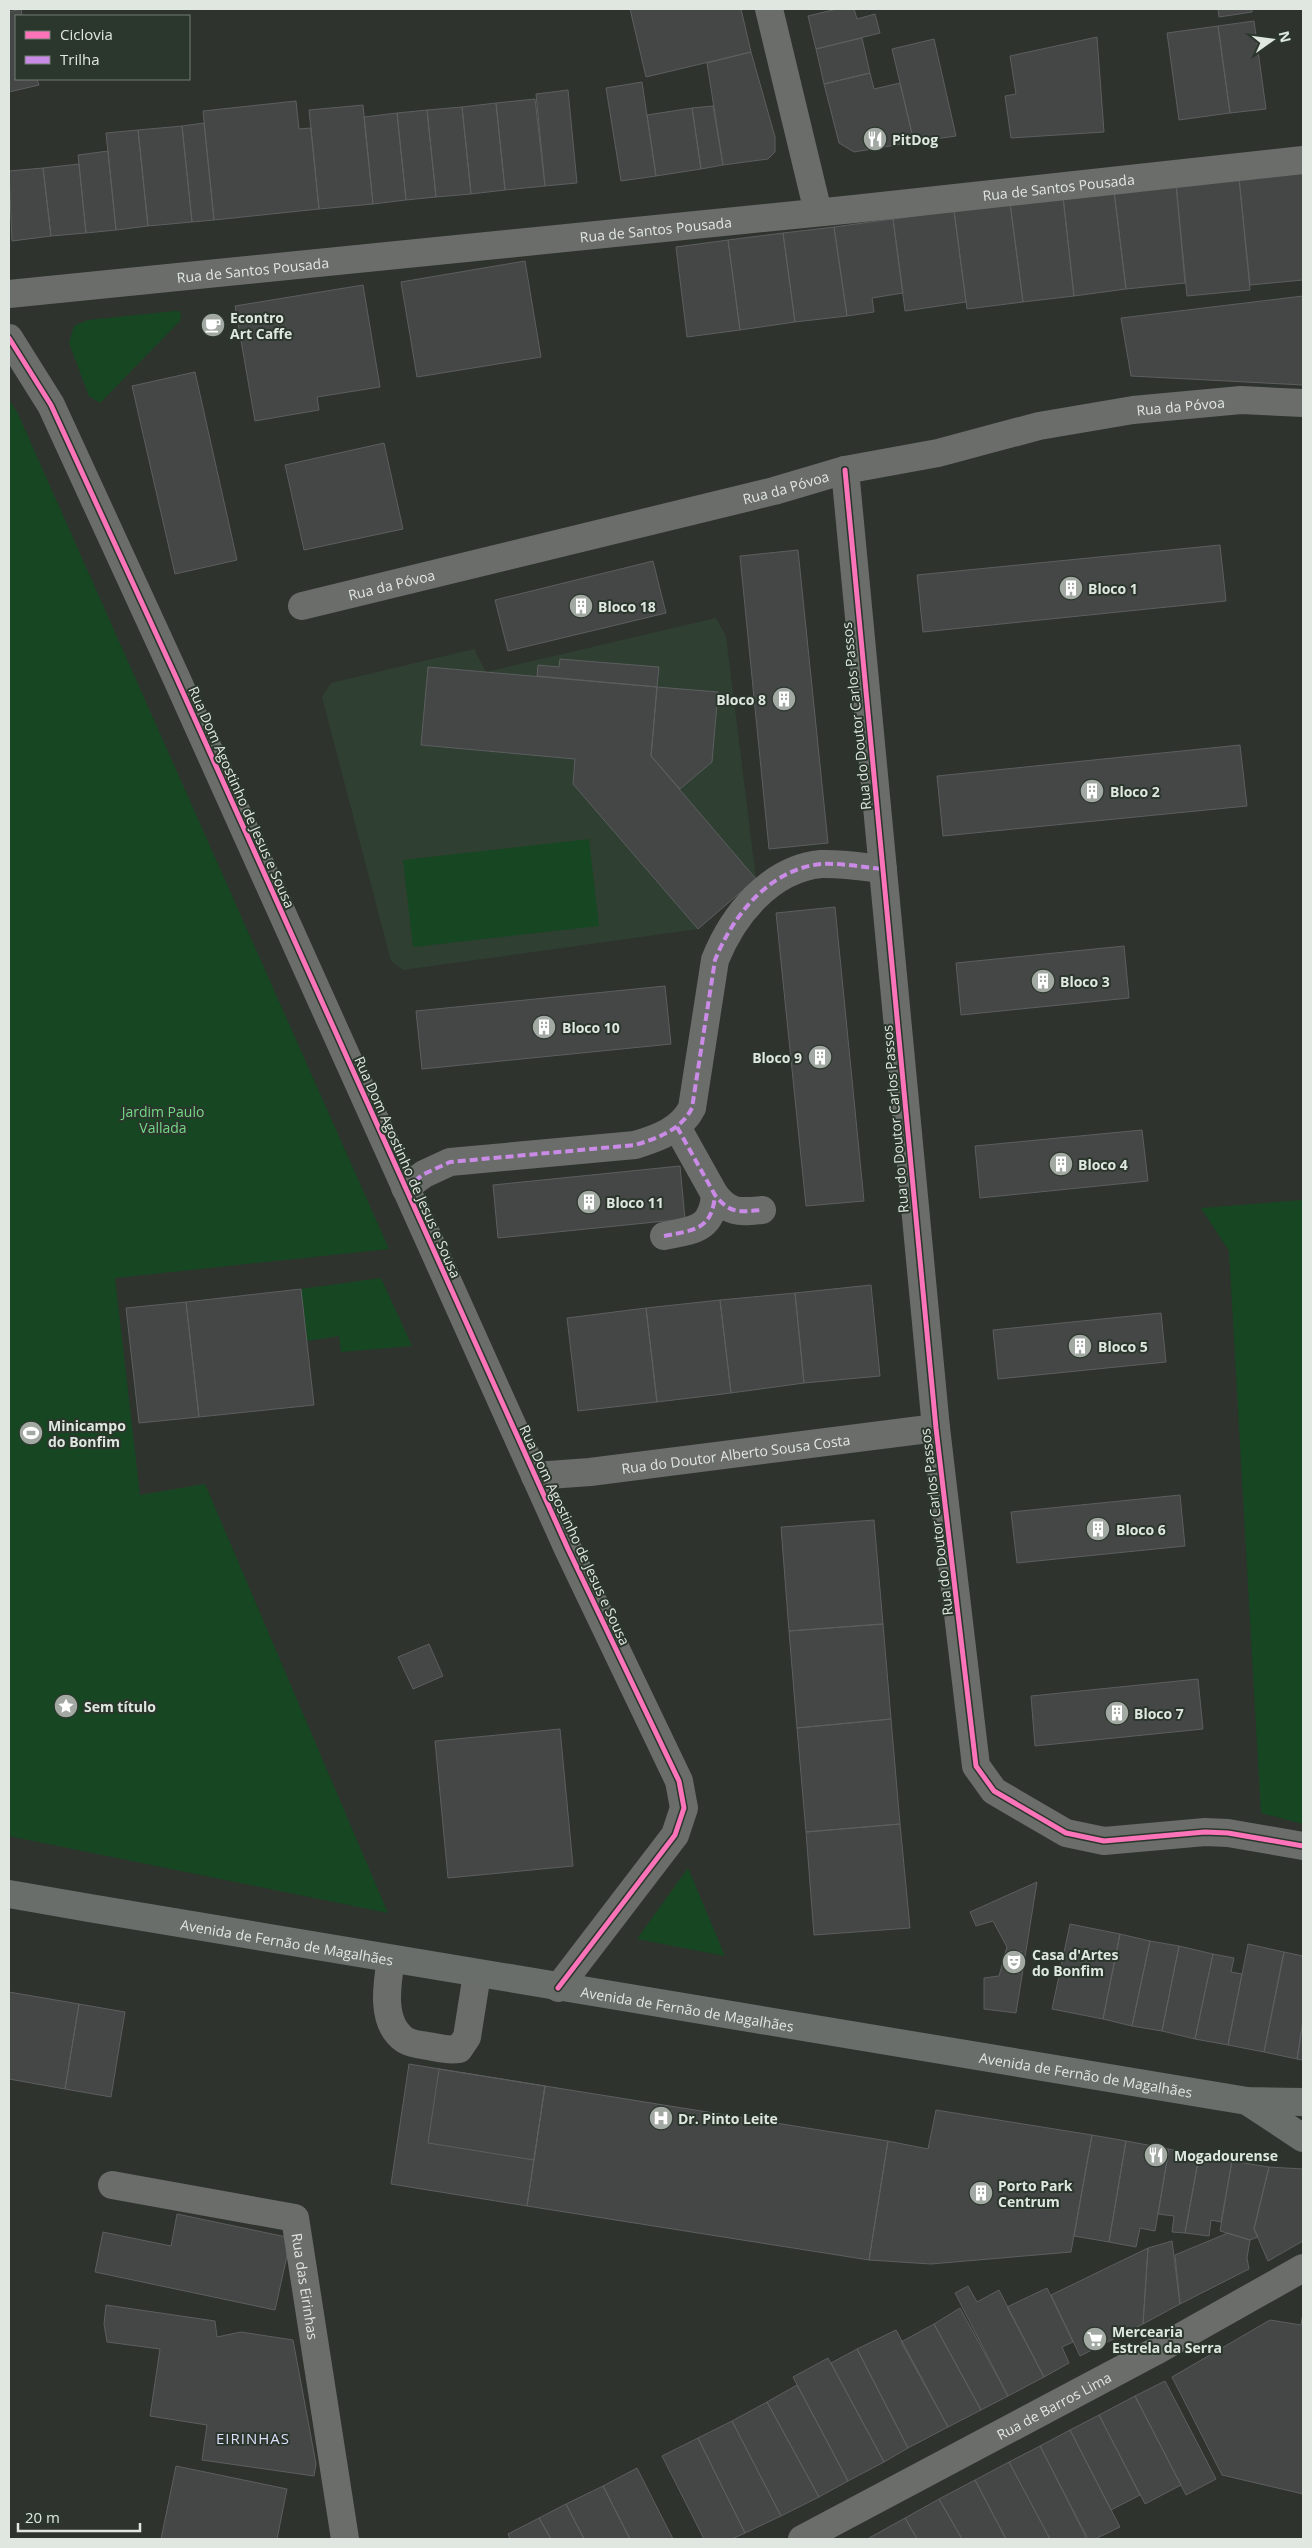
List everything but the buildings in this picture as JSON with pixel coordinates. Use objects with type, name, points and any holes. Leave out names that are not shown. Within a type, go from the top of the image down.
[{"type":"main road","name":"Avenida de Fernão de Magalhães","points":[[9,1894],[558,1988],[827,2030],[1247,2101],[1303,2102]]},
{"type":"main road","name":"Avenida de Fernão de Magalhães","points":[[1247,2101],[1303,2138]]},
{"type":"street","points":[[769,9],[818,212]]},
{"type":"street","name":"Rua de Santos Pousada","points":[[9,294],[818,212],[1303,160]]},
{"type":"street","name":"Rua Dom Agostinho de Jesus e Sousa","points":[[9,338],[51,405],[176,675],[535,1476],[634,1691],[679,1781],[684,1808],[676,1835],[558,1988]]},
{"type":"street","name":"Rua da Póvoa","points":[[302,606],[774,491],[845,470],[938,452],[1039,426],[1134,410],[1241,400],[1303,403]]},
{"type":"street","name":"Rua do Doutor Carlos Passos","points":[[845,470],[936,1428],[976,1766],[994,1792],[1066,1833],[1104,1841],[1205,1832],[1228,1833],[1303,1846]]},
{"type":"street","points":[[405,1188],[424,1174],[450,1162],[635,1145],[654,1139],[677,1127],[686,1120],[692,1108],[715,960],[720,945],[744,910],[758,894],[775,881],[807,866],[830,864],[883,869]]},
{"type":"street","points":[[677,1127],[715,1195],[723,1205],[736,1212],[762,1210]]},
{"type":"street","points":[[664,1236],[688,1231],[705,1223],[713,1212],[715,1195]]},
{"type":"street","name":"Rua do Doutor Alberto Sousa Costa","points":[[535,1476],[590,1472],[936,1428]]},
{"type":"street","points":[[391,1959],[386,1994],[387,2007],[398,2032],[406,2040],[451,2050],[459,2049],[467,2037],[477,1974]]},
{"type":"street","name":"Rua das Eirinhas","points":[[112,2185],[295,2218],[345,2539]]},
{"type":"street","name":"Rua de Barros Lima","points":[[802,2539],[1145,2357],[1303,2268]]},
{"type":"shaded area","points":[[716,618],[726,636],[756,879],[698,929],[403,970],[391,961],[322,697],[331,683],[474,649],[486,672]]},
{"type":"green space","points":[[179,311],[181,315],[180,321],[100,403],[89,396],[69,343],[74,326],[88,320]]},
{"type":"green space","name":"Jardim Paulo Vallada","points":[[9,399],[18,414],[389,1249],[115,1278],[140,1495],[205,1484],[388,1913],[9,1836]]},
{"type":"green space","points":[[589,839],[599,926],[413,947],[403,860]]},
{"type":"green space","points":[[1303,1200],[1303,1824],[1261,1813],[1229,1251],[1201,1208]]},
{"type":"green space","points":[[381,1278],[412,1346],[341,1352],[339,1336],[307,1341],[301,1289]]},
{"type":"green space","points":[[688,1868],[725,1956],[637,1939]]},
{"type":"marked path","points":[[405,1188],[424,1174],[450,1162],[635,1145],[675,1128],[692,1108],[715,960],[732,927],[743,911],[770,885],[785,875],[803,868],[829,864],[883,869]]},
{"type":"marked path","points":[[677,1127],[715,1195],[725,1206],[741,1211],[762,1210]]},
{"type":"marked path","points":[[664,1236],[693,1230],[705,1222],[713,1207],[715,1195]]},
{"type":"cycle path","points":[[9,338],[51,405],[175,675],[568,1549],[679,1781],[684,1808],[675,1835],[558,1988]]},
{"type":"cycle path","points":[[845,470],[936,1428],[976,1766],[994,1791],[1066,1833],[1104,1841],[1205,1832],[1228,1833],[1303,1846]]},
{"type":"place","name":"PitDog","points":[[875,139]]},
{"type":"place","name":"Econtro Art Caffe","points":[[213,325]]},
{"type":"place","name":"Bloco 1","points":[[1071,588]]},
{"type":"place","name":"Bloco 18","points":[[581,606]]},
{"type":"place","name":"Bloco 8","points":[[784,699]]},
{"type":"place","name":"Bloco 2","points":[[1092,791]]},
{"type":"place","name":"Bloco 3","points":[[1043,981]]},
{"type":"place","name":"Bloco 10","points":[[544,1027]]},
{"type":"place","name":"Bloco 9","points":[[820,1057]]},
{"type":"place","name":"Bloco 4","points":[[1061,1164]]},
{"type":"place","name":"Bloco 11","points":[[589,1202]]},
{"type":"place","name":"Bloco 5","points":[[1080,1346]]},
{"type":"place","name":"Minicampo do Bonfim","points":[[31,1433]]},
{"type":"place","name":"Bloco 6","points":[[1098,1529]]},
{"type":"place","name":"Sem título","points":[[66,1706]]},
{"type":"place","name":"Bloco 7","points":[[1117,1713]]},
{"type":"place","name":"Casa d'Artes do Bonfim","points":[[1014,1962]]},
{"type":"place","name":"Dr. Pinto Leite","points":[[661,2118]]},
{"type":"place","name":"Mogadourense","points":[[1156,2155]]},
{"type":"place","name":"Porto Park Centrum","points":[[981,2193]]},
{"type":"place","name":"Mercearia Estrela da Serra","points":[[1095,2339]]},
{"type":"district","name":"EIRINHAS","points":[[253,2438]]}]
